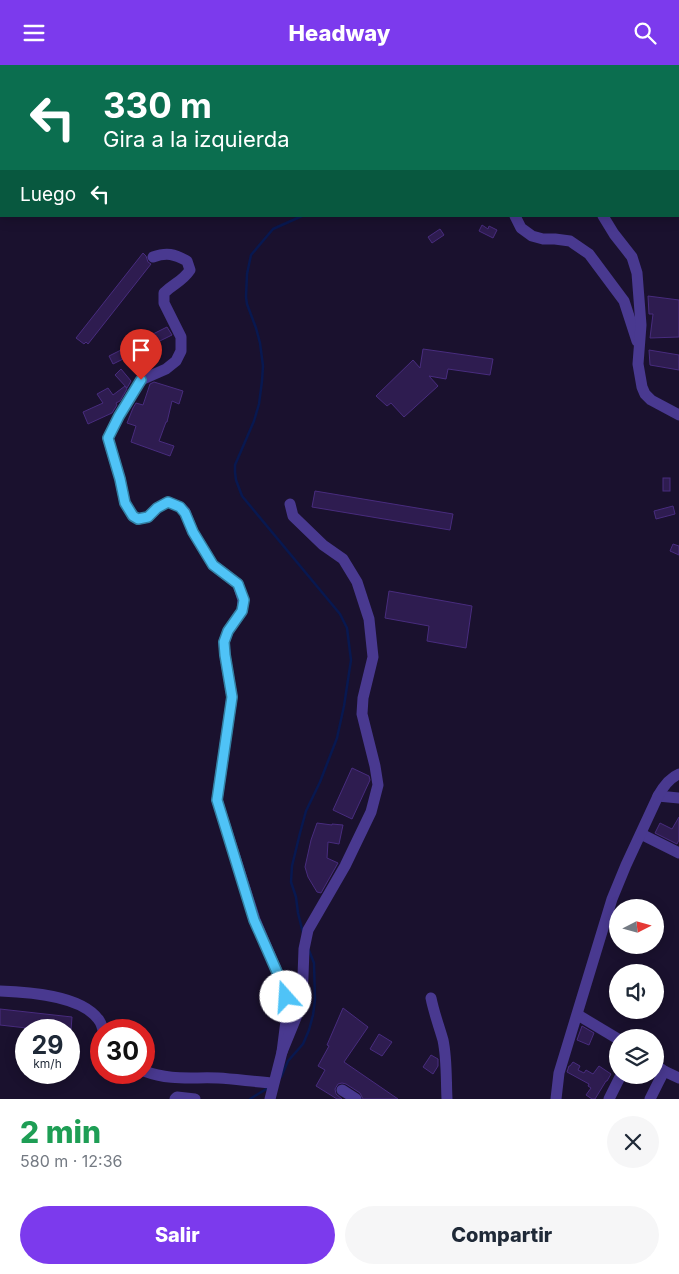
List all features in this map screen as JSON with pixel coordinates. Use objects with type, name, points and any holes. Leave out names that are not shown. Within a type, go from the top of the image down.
[{"type":"street","points":[[516,217],[521,228],[532,236],[570,241],[589,254],[624,301],[639,348]]},
{"type":"street","points":[[604,217],[632,257],[637,273],[641,325],[638,364],[642,387],[645,394],[651,400],[679,415]]},
{"type":"street","points":[[153,257],[166,253],[180,257],[187,261],[190,270],[184,279],[164,293],[164,303],[181,337],[181,351],[176,361],[166,369],[141,380],[108,438],[125,503],[133,516],[138,519],[148,517],[157,508],[168,502],[180,507],[213,565],[238,584],[244,600],[242,611],[228,631],[224,642],[232,697],[217,800],[254,920],[281,981],[286,997],[287,1013],[282,1052]]},
{"type":"street","points":[[270,1099],[282,1052],[302,1003],[304,949],[308,930],[358,839],[371,811],[378,785],[362,714],[363,698],[373,657],[369,619],[357,582],[343,559],[323,545],[293,516],[290,504]]},
{"type":"street","points":[[556,1099],[559,1073],[612,899],[658,796],[664,785],[679,774]]},
{"type":"street","points":[[658,796],[679,798]]},
{"type":"street","points":[[641,834],[678,851]]},
{"type":"street","points":[[0,991],[61,998],[75,1003],[98,1019]]},
{"type":"street","points":[[431,998],[435,1019],[443,1041],[447,1099]]},
{"type":"street","points":[[578,1015],[609,1034]]},
{"type":"street","points":[[664,1069],[679,1078]]},
{"type":"street","points":[[155,1074],[177,1078],[217,1078],[273,1083]]},
{"type":"street","points":[[609,1099],[616,1084]]},
{"type":"street","points":[[650,1099],[655,1084]]},
{"type":"street","points":[[342,1090],[356,1099]]},
{"type":"street","points":[[175,1099],[178,1097],[195,1099]]},
{"type":"building","points":[[482,225],[488,229],[489,226],[497,230],[493,238],[479,231]]},
{"type":"building","points":[[440,229],[444,235],[432,243],[428,237]]},
{"type":"building","points":[[143,253],[151,264],[88,344],[86,342],[84,344],[76,338]]},
{"type":"building","points":[[648,296],[679,300],[679,337],[650,338],[653,314],[649,314]]},
{"type":"building","points":[[167,327],[172,335],[113,364],[109,356]]},
{"type":"building","points":[[423,349],[493,359],[490,375],[448,369],[446,379],[429,376],[438,386],[404,417],[391,403],[387,406],[376,396],[413,360],[420,368]]},
{"type":"building","points":[[649,350],[679,355],[679,370],[650,365]]},
{"type":"building","points":[[121,369],[131,381],[127,388],[115,375]]},
{"type":"building","points":[[154,382],[183,391],[179,404],[172,401],[167,422],[159,441],[174,446],[170,456],[131,442],[136,426],[127,423],[136,403],[143,405],[150,384]]},
{"type":"building","points":[[125,386],[127,389],[120,401],[116,403],[117,405],[112,413],[88,424],[83,412],[103,403],[97,394],[108,388],[113,395]]},
{"type":"building","points":[[663,478],[670,478],[670,491],[663,491]]},
{"type":"building","points":[[315,491],[453,514],[450,530],[312,507]]},
{"type":"building","points":[[673,506],[675,514],[656,519],[654,511]]},
{"type":"building","points":[[673,544],[679,546],[679,555],[670,551]]},
{"type":"building","points":[[389,591],[472,606],[466,648],[427,641],[429,626],[385,618]]},
{"type":"building","points":[[352,768],[369,776],[370,780],[352,819],[333,810]]},
{"type":"building","points":[[679,817],[679,840],[677,844],[655,833],[660,823],[672,829]]},
{"type":"building","points":[[317,823],[343,825],[339,844],[328,842],[327,858],[338,863],[321,893],[317,892],[308,877],[305,867]]},
{"type":"building","points":[[343,1008],[368,1027],[344,1062],[398,1099],[363,1099],[360,1093],[342,1083],[338,1084],[335,1089],[336,1094],[342,1099],[337,1099],[316,1086],[325,1070],[318,1066],[329,1046],[327,1045]]},
{"type":"building","points":[[0,1009],[72,1017],[72,1019],[15,1019],[15,1027],[0,1025]]},
{"type":"building","points":[[582,1026],[594,1033],[589,1045],[577,1040]]},
{"type":"building","points":[[379,1034],[392,1042],[382,1056],[370,1049]]},
{"type":"building","points":[[431,1055],[438,1059],[438,1066],[433,1074],[423,1067]]},
{"type":"building","points":[[573,1062],[580,1066],[578,1070],[584,1073],[586,1070],[593,1074],[599,1066],[609,1073],[609,1078],[595,1099],[586,1095],[591,1088],[588,1086],[589,1084],[567,1072]]},
{"type":"waterway","points":[[300,217],[273,229],[251,255],[247,274],[246,297],[260,343],[263,366],[262,381],[259,404],[254,421],[235,465],[235,472],[242,496],[340,614],[347,628],[351,660],[337,738],[320,782],[306,811],[292,866],[291,882],[303,933]]},
{"type":"waterway","points":[[281,1077],[288,1061],[303,1044],[313,1015],[315,1000],[314,963],[308,948]]},
{"type":"waterway","points":[[250,1099],[268,1088]]},
{"type":"route","points":[[141,380],[108,438],[125,503],[133,516],[138,519],[148,517],[157,508],[168,502],[180,507],[213,565],[238,584],[244,600],[242,611],[228,631],[224,642],[232,697],[217,800],[254,920],[281,981],[286,997]]}]
